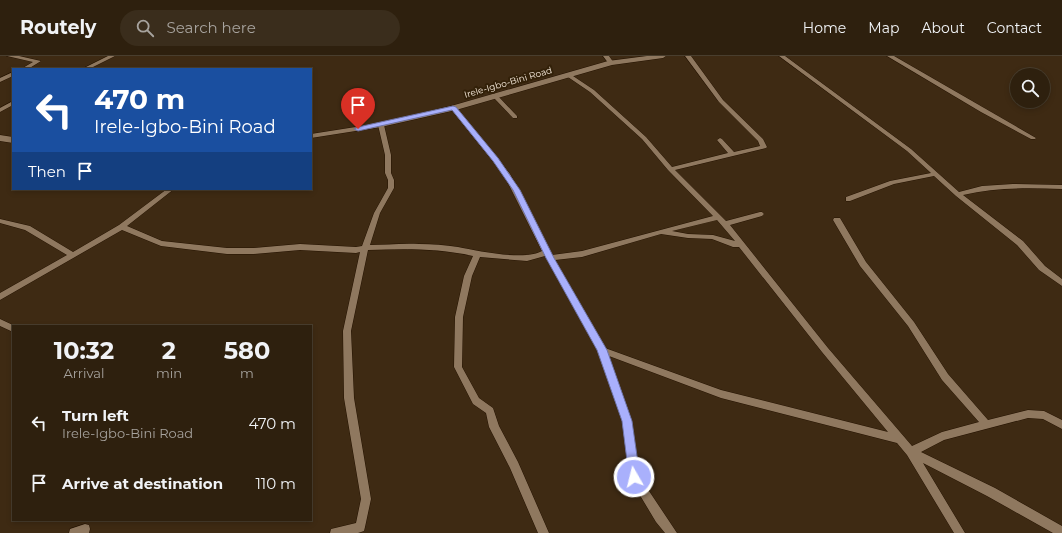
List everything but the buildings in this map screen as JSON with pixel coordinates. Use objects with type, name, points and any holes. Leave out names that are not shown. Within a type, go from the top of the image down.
[{"type":"street","points":[[10,56],[38,61],[26,68]]},
{"type":"street","points":[[87,68],[112,56]]},
{"type":"street","points":[[606,56],[611,63]]},
{"type":"street","name":"Irele-Igbo-Bini Road","points":[[312,136],[381,125],[453,108],[611,63],[663,56]]},
{"type":"street","points":[[670,170],[762,148],[764,144],[721,102],[706,79],[688,56]]},
{"type":"street","points":[[782,56],[909,150],[958,194],[1020,243],[1042,268],[1062,283]]},
{"type":"street","points":[[890,56],[983,111],[1033,138]]},
{"type":"street","points":[[0,80],[12,74]]},
{"type":"street","points":[[568,75],[592,91],[644,138],[670,170],[725,224],[825,350],[911,452],[960,533]]},
{"type":"street","points":[[494,96],[515,117]]},
{"type":"street","points":[[0,110],[12,104]]},
{"type":"street","points":[[453,108],[507,174],[602,350],[627,421],[634,477],[660,518],[672,533]]},
{"type":"street","points":[[335,533],[362,530],[366,499],[349,398],[347,331],[366,248],[377,213],[391,188],[391,180],[388,173],[388,156],[381,125]]},
{"type":"street","points":[[0,138],[12,140]]},
{"type":"street","points":[[720,140],[733,155]]},
{"type":"street","points":[[848,199],[892,182],[936,174]]},
{"type":"street","points":[[958,194],[982,188],[1013,186],[1062,187]]},
{"type":"street","points":[[0,297],[122,227],[170,190]]},
{"type":"street","points":[[725,224],[760,214]]},
{"type":"street","points":[[122,227],[161,243],[227,251],[254,251],[300,247],[356,250],[366,248],[418,246],[458,250],[477,254],[528,258],[543,254],[582,254],[718,217]]},
{"type":"street","points":[[837,220],[863,264],[911,324],[945,377],[986,424]]},
{"type":"street","points":[[0,221],[27,228],[72,255]]},
{"type":"street","points":[[661,232],[688,236],[713,237],[733,244],[742,244]]},
{"type":"street","points":[[477,254],[468,276],[459,317],[458,367],[476,401],[490,411],[494,428],[514,465],[544,533]]},
{"type":"street","points":[[0,288],[9,292]]},
{"type":"street","points":[[0,322],[12,328]]},
{"type":"street","points":[[602,350],[722,394],[900,439]]},
{"type":"street","points":[[911,452],[942,436],[986,424],[1035,414],[1044,415],[1062,425]]},
{"type":"street","points":[[911,452],[991,492],[1062,532]]},
{"type":"street","points":[[74,533],[85,529]]},
{"type":"route","points":[[358,129],[453,108],[496,159],[516,190],[548,251],[550,258],[602,350],[616,386],[627,421],[634,477]]}]
